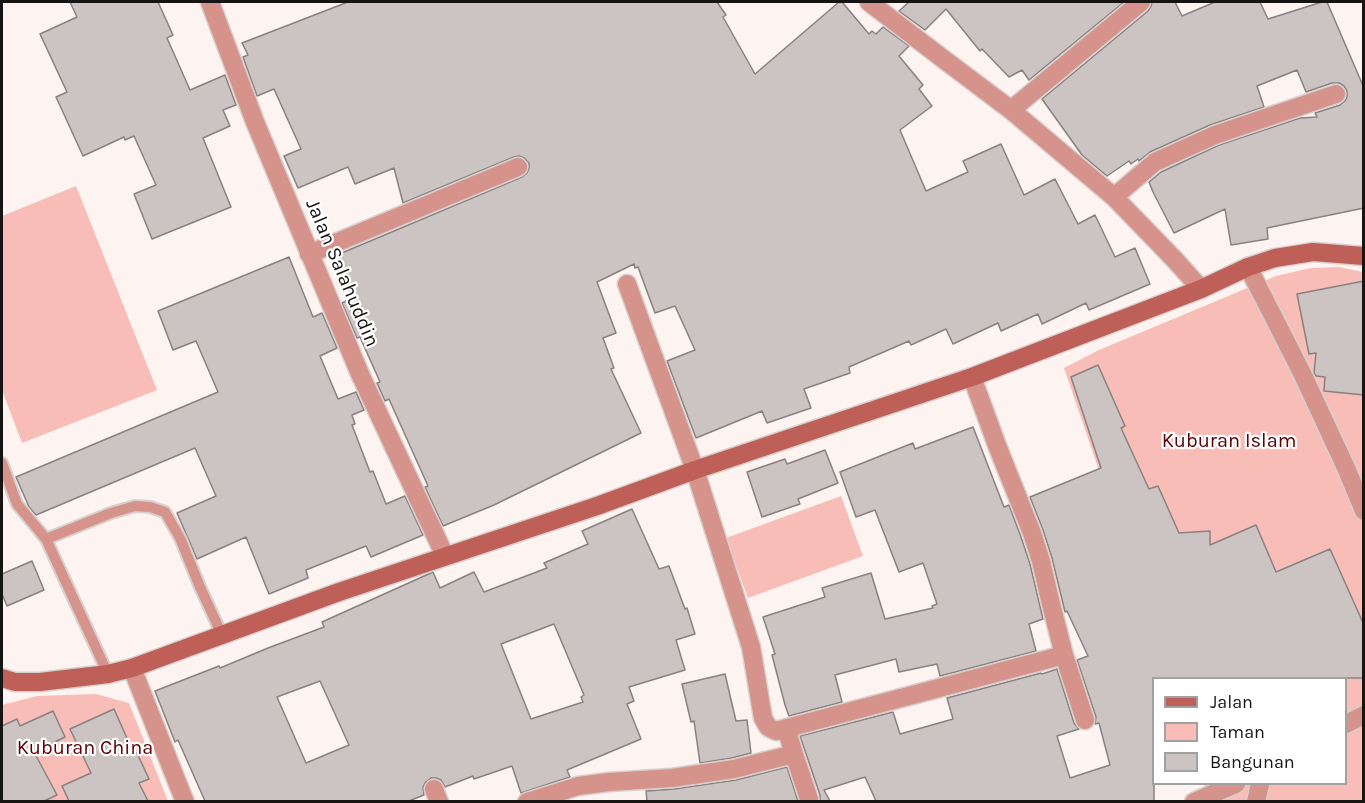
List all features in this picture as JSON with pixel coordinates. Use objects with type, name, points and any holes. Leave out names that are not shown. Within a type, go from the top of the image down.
[{"type":"street","name":"Jalan Salahuddin","points":[[210,2],[309,254],[360,374],[445,556]]},
{"type":"street","points":[[1011,110],[1141,2]]},
{"type":"street","points":[[881,5],[1114,197],[1201,289]]},
{"type":"street","points":[[1114,197],[1155,162],[1215,135],[1336,94]]},
{"type":"street","points":[[309,254],[518,167]]},
{"type":"street","points":[[2,678],[15,682],[40,682],[108,674],[132,668],[445,556],[972,377],[1201,289],[1248,267],[1275,258],[1313,252],[1364,256]]},
{"type":"street","points":[[1248,267],[1302,373],[1364,511]]},
{"type":"street","points":[[627,284],[695,470],[751,647],[763,718],[770,729],[776,731],[1064,655]]},
{"type":"street","points":[[972,377],[1032,533],[1046,579],[1064,655],[1085,720]]},
{"type":"street","points":[[132,668],[185,801]]},
{"type":"street","points":[[1347,724],[1364,715]]},
{"type":"street","points":[[786,728],[809,799]]},
{"type":"street","points":[[527,801],[578,786],[672,778],[734,769],[794,754]]},
{"type":"street","points":[[1194,801],[1231,785]]},
{"type":"street","points":[[1256,801],[1260,785]]},
{"type":"lane","points":[[2,463],[17,504],[46,539],[108,674]]},
{"type":"lane","points":[[46,539],[135,506],[150,507],[165,512],[180,538],[222,635]]},
{"type":"green space","points":[[76,186],[157,390],[22,443],[2,390],[2,216]]},
{"type":"green space","name":"Kuburan Islam","points":[[1339,267],[1363,272],[1363,801],[1215,801],[1205,785],[1347,785],[1347,677],[1160,677],[1117,545],[1103,482],[1064,368],[1099,350],[1276,276],[1311,268]]},
{"type":"green space","points":[[841,496],[863,556],[748,598],[726,538]]},
{"type":"green space","name":"Kuburan China","points":[[96,694],[129,703],[168,801],[2,801],[2,705],[37,696]]},
{"type":"building","points":[[70,2],[158,2],[173,35],[167,38],[190,90],[225,75],[236,105],[223,110],[230,126],[203,138],[231,207],[152,239],[134,194],[156,185],[134,136],[125,140],[124,137],[83,156],[56,97],[67,92],[40,34],[77,17]]},
{"type":"building","points":[[348,2],[717,2],[726,15],[723,17],[755,74],[839,2],[842,2],[869,34],[872,31],[876,34],[883,27],[909,46],[899,56],[923,85],[919,89],[932,106],[900,130],[926,191],[968,172],[963,161],[1001,144],[1024,195],[1055,179],[1078,224],[1095,215],[1115,257],[1135,248],[1150,284],[1089,310],[1086,303],[1042,324],[1038,314],[1001,331],[998,323],[953,344],[946,329],[911,345],[909,341],[849,367],[850,373],[804,389],[811,408],[767,423],[762,411],[696,438],[667,361],[695,350],[675,306],[655,313],[638,267],[635,268],[634,264],[597,282],[616,333],[603,338],[614,368],[611,369],[641,433],[494,505],[443,526],[425,487],[428,486],[389,399],[385,401],[377,383],[380,382],[342,303],[352,298],[337,255],[522,177],[527,173],[529,163],[519,156],[514,157],[403,203],[394,168],[355,184],[348,167],[298,188],[284,156],[301,149],[274,89],[257,96],[243,57],[248,55],[242,43]]},
{"type":"building","points":[[909,2],[1124,2],[1029,80],[1022,70],[1009,77],[982,49],[980,51],[946,9],[925,30],[899,11]]},
{"type":"building","points":[[1152,2],[1175,2],[1182,16],[1215,2],[1260,2],[1268,19],[1327,2],[1364,88],[1364,208],[1267,228],[1268,239],[1231,245],[1225,209],[1174,233],[1153,192],[1149,182],[1161,172],[1219,145],[1300,118],[1317,117],[1315,113],[1340,105],[1345,101],[1347,91],[1339,83],[1332,83],[1306,92],[1297,70],[1257,86],[1264,107],[1210,125],[1150,152],[1139,161],[1138,159],[1131,164],[1129,161],[1107,176],[1082,155],[1042,99],[1148,11]]},
{"type":"building","points":[[289,257],[313,317],[322,313],[337,348],[320,356],[338,399],[356,392],[364,410],[352,415],[355,424],[352,425],[370,472],[373,471],[386,504],[405,496],[423,535],[371,557],[366,546],[306,570],[308,578],[269,594],[246,537],[197,559],[177,513],[216,496],[195,448],[36,515],[29,507],[16,477],[218,392],[196,341],[173,350],[158,311]]},
{"type":"building","points":[[1364,281],[1364,395],[1324,391],[1325,377],[1316,376],[1314,373],[1316,353],[1309,354],[1297,294]]},
{"type":"building","points":[[1098,365],[1125,426],[1121,428],[1149,489],[1158,486],[1179,533],[1210,531],[1210,545],[1256,525],[1276,572],[1330,549],[1364,625],[1364,678],[1152,677],[1154,801],[876,801],[865,777],[824,790],[830,801],[820,801],[800,736],[893,712],[900,734],[953,719],[947,698],[1057,669],[1074,723],[1079,729],[1057,736],[1070,778],[1110,765],[1099,723],[1095,724],[1096,717],[1077,660],[1088,656],[1067,611],[1065,612],[1052,558],[1030,497],[1101,468],[1071,377]]},
{"type":"building","points":[[973,427],[1004,507],[1009,505],[1030,564],[1043,619],[1029,624],[1036,651],[940,676],[937,664],[899,672],[896,659],[835,675],[842,702],[789,716],[772,655],[775,654],[763,617],[825,597],[822,588],[871,573],[885,619],[933,608],[932,606],[937,604],[923,563],[899,572],[875,510],[856,517],[840,472],[913,443],[915,449]]},
{"type":"building","points":[[825,450],[838,483],[798,499],[800,504],[762,517],[747,472],[785,459],[787,464]]},
{"type":"building","points":[[632,509],[659,569],[669,566],[685,609],[687,608],[695,634],[676,640],[685,670],[629,687],[634,701],[627,704],[641,739],[567,770],[570,777],[521,793],[512,766],[474,779],[473,776],[445,787],[441,780],[431,778],[423,787],[424,795],[409,801],[205,801],[178,740],[175,742],[155,691],[324,627],[322,622],[433,572],[440,588],[474,572],[484,592],[547,568],[544,563],[588,544],[582,531]],"holes":[[[554,624],[584,695],[581,697],[583,702],[531,719],[501,644]],[[320,681],[349,745],[306,763],[277,697]]]},
{"type":"building","points":[[32,561],[44,590],[7,606],[2,594],[2,574]]},
{"type":"building","points":[[725,674],[736,721],[747,720],[751,753],[700,763],[694,721],[691,722],[682,684]]},
{"type":"building","points":[[114,709],[134,754],[137,753],[149,779],[139,783],[148,801],[69,801],[62,786],[91,773],[70,729]]},
{"type":"building","points":[[53,711],[65,737],[34,752],[57,795],[44,801],[2,801],[2,726],[17,719],[20,726]]},
{"type":"building","points":[[787,767],[798,801],[647,801],[646,791],[736,780]]}]
